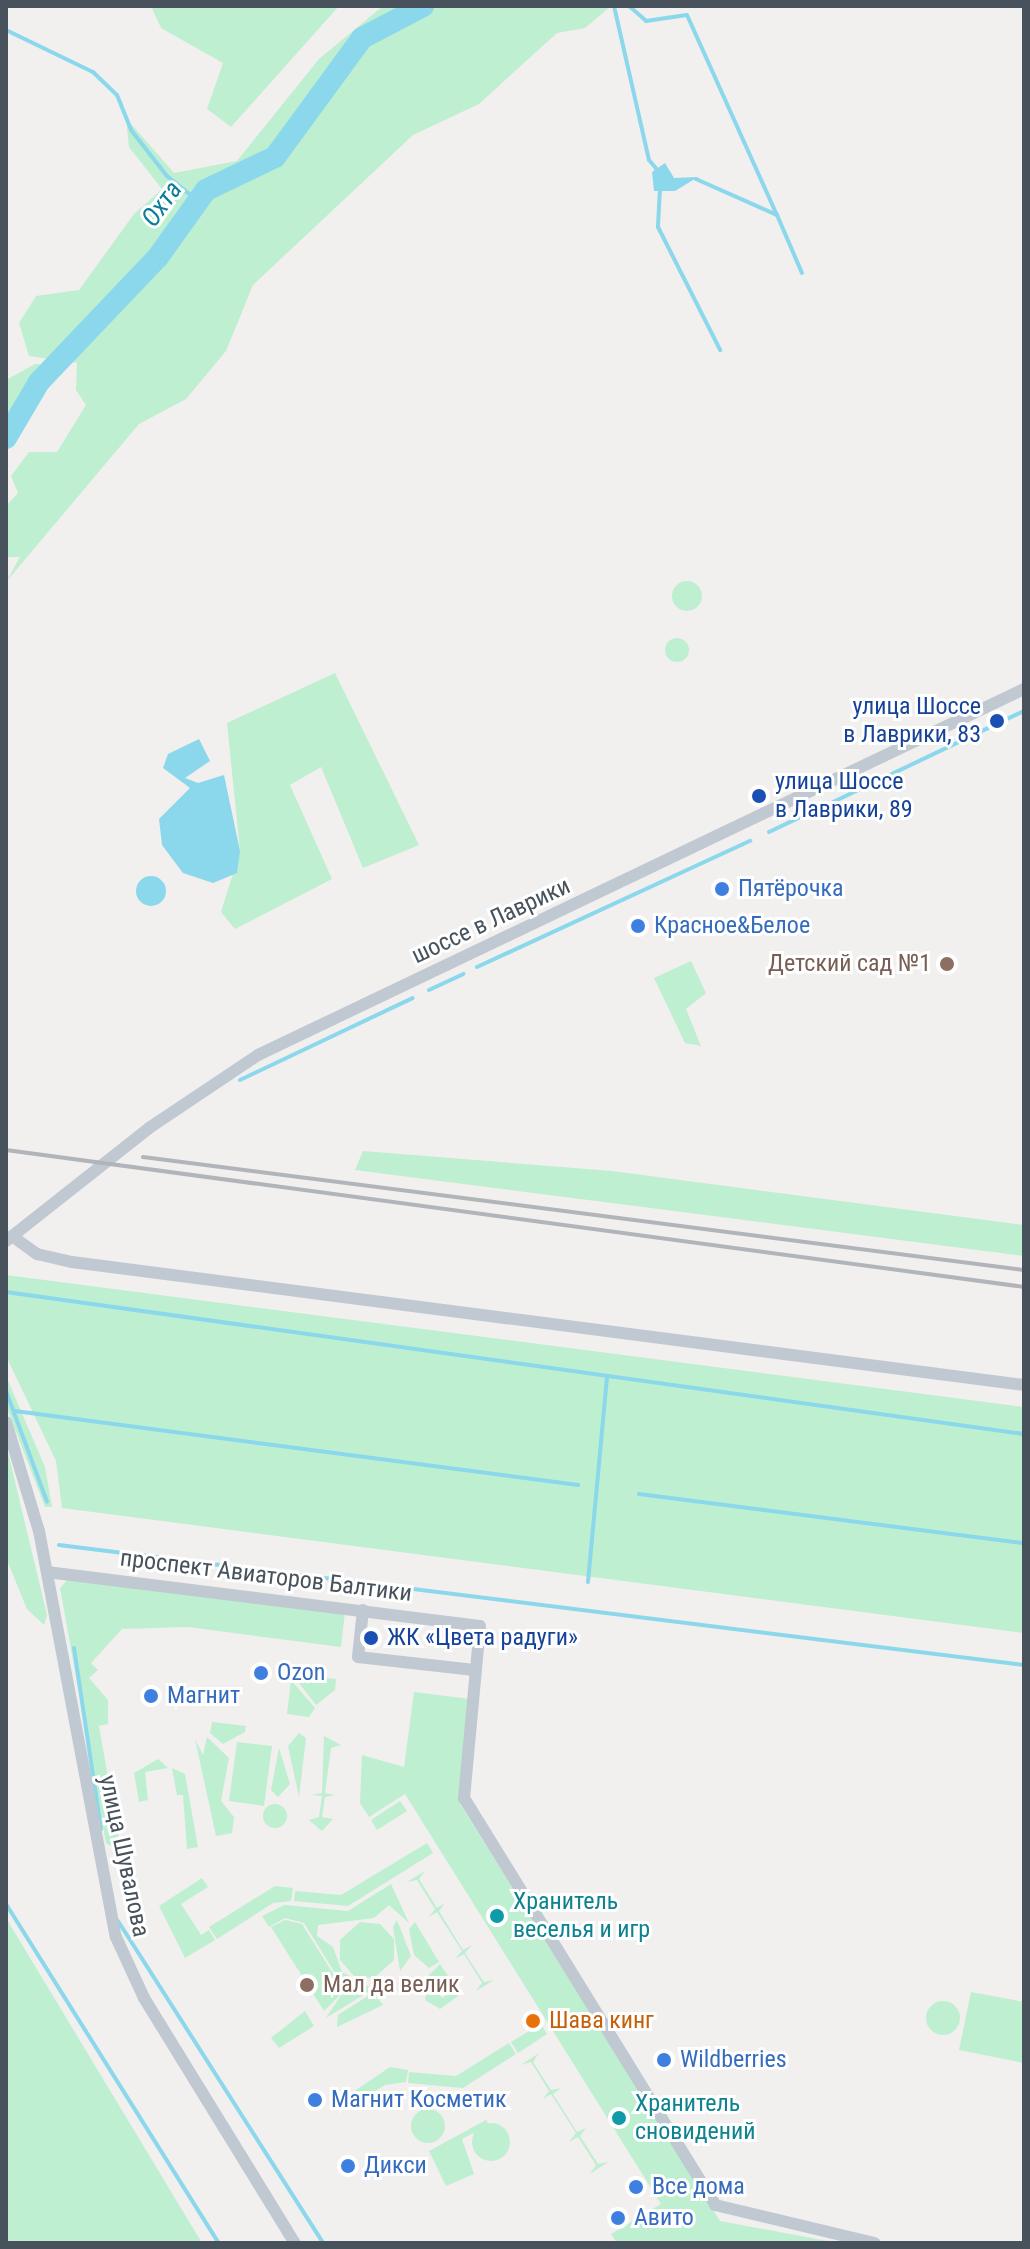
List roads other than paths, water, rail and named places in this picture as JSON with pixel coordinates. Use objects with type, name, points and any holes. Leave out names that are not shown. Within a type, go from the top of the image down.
[{"type":"street","name":"шоссе в Лаврики","points":[[9,1238],[149,1128],[258,1055],[1024,689]]},
{"type":"street","points":[[9,1238],[37,1254],[72,1262],[1024,1385]]},
{"type":"street","name":"улица Шувалова","points":[[6,1422],[39,1531],[116,1937],[144,1998],[295,2243]]},
{"type":"street","name":"проспект Авиаторов Балтики","points":[[47,1572],[480,1626],[474,1670]]},
{"type":"street","points":[[363,1610],[358,1657],[474,1670],[464,1798],[715,2205],[875,2243]]},
{"type":"water","points":[[665,163],[674,178],[698,177],[675,191],[654,191],[652,172]]},
{"type":"water","points":[[199,739],[210,761],[185,778],[198,783],[224,775],[240,851],[237,873],[213,883],[183,873],[162,845],[159,819],[190,788],[163,768],[168,754]]},
{"type":"water","points":[[151,876],[162,880],[166,891],[162,902],[151,906],[140,902],[136,891],[140,880]]},
{"type":"waterway","name":"Охта","points":[[6,438],[39,382],[158,257],[206,190],[275,157],[362,38],[423,6]]},
{"type":"waterway","points":[[614,6],[649,160],[659,172]]},
{"type":"waterway","points":[[629,6],[646,21],[687,15],[777,215]]},
{"type":"waterway","points":[[6,30],[93,72],[117,95],[131,130],[167,176],[198,201]]},
{"type":"waterway","points":[[696,179],[777,215],[802,273]]},
{"type":"waterway","points":[[660,188],[658,227],[720,350]]},
{"type":"waterway","points":[[833,802],[1024,711]]},
{"type":"waterway","points":[[769,832],[813,811]]},
{"type":"waterway","points":[[477,967],[750,841]]},
{"type":"waterway","points":[[429,990],[464,974]]},
{"type":"waterway","points":[[240,1080],[413,998]]},
{"type":"waterway","points":[[6,1292],[1024,1434]]},
{"type":"waterway","points":[[588,1582],[607,1378]]},
{"type":"waterway","points":[[6,1391],[47,1502]]},
{"type":"waterway","points":[[15,1411],[578,1485]]},
{"type":"waterway","points":[[639,1494],[1024,1543]]},
{"type":"waterway","points":[[59,1545],[1024,1665]]},
{"type":"waterway","points":[[74,1648],[101,1829]]},
{"type":"waterway","points":[[6,1904],[219,2243]]},
{"type":"waterway","points":[[118,1921],[323,2243]]},
{"type":"railway","points":[[6,1150],[1024,1287]]},
{"type":"railway","points":[[143,1157],[1024,1270]]},
{"type":"place","name":"улица Шоссе в Лаврики, 83","points":[[997,721]]},
{"type":"place","name":"улица Шоссе в Лаврики, 89","points":[[759,796]]},
{"type":"place","name":"Пятёрочка","points":[[722,889]]},
{"type":"place","name":"Красное&Белое","points":[[638,926]]},
{"type":"place","name":"Детский сад №1","points":[[947,964]]},
{"type":"place","name":"ЖК «Цвета радуги»","points":[[371,1638]]},
{"type":"place","name":"Ozon","points":[[261,1673]]},
{"type":"place","name":"Магнит","points":[[151,1696]]},
{"type":"place","name":"Хранитель веселья и игр","points":[[497,1916]]},
{"type":"place","name":"Мал да велик","points":[[307,1985]]},
{"type":"place","name":"Шава кинг","points":[[533,2021]]},
{"type":"place","name":"Wildberries","points":[[664,2060]]},
{"type":"place","name":"Магнит Косметик","points":[[315,2100]]},
{"type":"place","name":"Хранитель сновидений","points":[[619,2118]]},
{"type":"place","name":"Дикси","points":[[348,2166]]},
{"type":"place","name":"Все дома","points":[[636,2187]]},
{"type":"place","name":"Авито","points":[[618,2218]]}]
